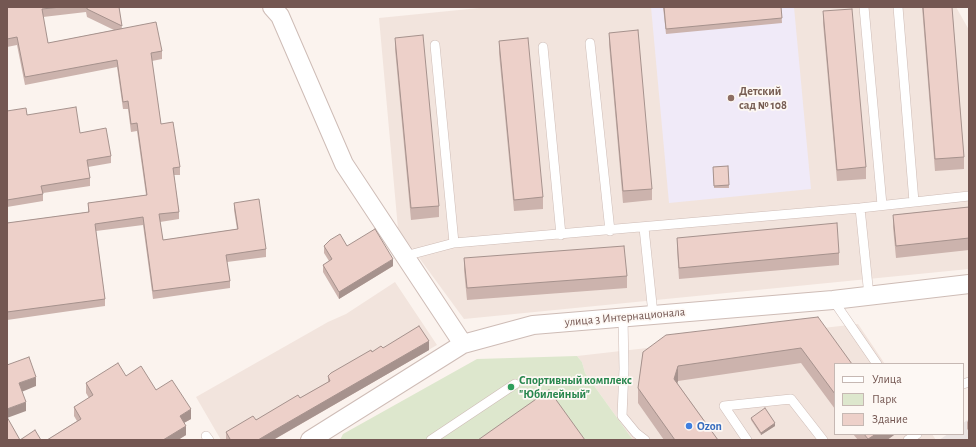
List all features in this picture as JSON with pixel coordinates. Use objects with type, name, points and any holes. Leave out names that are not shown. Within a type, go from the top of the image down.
[{"type":"street","points":[[281,10],[344,164],[463,344]]},
{"type":"street","name":"улица 3 Интернационала","points":[[310,440],[463,344],[533,325],[833,300],[969,284]]},
{"type":"lane","points":[[864,7],[882,205]]},
{"type":"lane","points":[[898,7],[914,202]]},
{"type":"lane","points":[[590,43],[610,231]]},
{"type":"lane","points":[[435,45],[454,244]]},
{"type":"lane","points":[[543,47],[561,235]]},
{"type":"lane","points":[[405,256],[454,244],[860,208],[969,196]]},
{"type":"lane","points":[[860,208],[869,296]]},
{"type":"lane","points":[[644,228],[653,314]]},
{"type":"lane","points":[[833,300],[876,363]]},
{"type":"lane","points":[[623,317],[624,369],[622,416],[636,433],[645,440]]},
{"type":"lane","points":[[431,440],[515,384]]},
{"type":"lane","points":[[747,440],[724,406],[791,399],[823,440]]},
{"type":"shaded area","points":[[489,7],[956,7],[969,30],[969,269],[464,319],[398,229],[379,18]]},
{"type":"shaded area","name":"Детский сад № 108","points":[[651,7],[794,7],[811,189],[669,203]]},
{"type":"shaded area","points":[[395,282],[437,345],[274,440],[221,440],[196,397],[328,322],[346,314]]},
{"type":"shaded area","points":[[858,324],[884,363],[834,363],[834,435],[933,435],[936,440],[633,440],[585,373],[582,362],[577,356]]},
{"type":"shaded area","points":[[969,419],[969,440],[939,440],[946,435],[964,435],[964,422]]},
{"type":"green space","name":"Спортивный комплекс \"Юбилейный\"","points":[[577,356],[582,362],[585,373],[633,440],[340,440],[343,434],[477,359]]},
{"type":"building","points":[[7,7],[61,7],[42,9],[48,43],[156,22],[162,51],[151,53],[161,124],[173,122],[180,167],[173,168],[179,212],[159,214],[163,240],[238,229],[234,203],[259,199],[266,249],[226,255],[230,281],[153,291],[143,217],[95,224],[105,299],[7,312],[7,223],[89,212],[88,203],[147,195],[137,123],[131,124],[128,101],[123,102],[117,60],[25,77],[17,37],[7,39]]},
{"type":"building","points":[[87,7],[119,7],[122,26],[87,9]]},
{"type":"building","points":[[664,7],[781,7],[782,18],[666,29]]},
{"type":"building","points":[[923,7],[952,7],[964,157],[935,159]]},
{"type":"building","points":[[852,9],[866,167],[837,170],[823,11]]},
{"type":"building","points":[[638,30],[652,189],[623,191],[609,33]]},
{"type":"building","points":[[423,35],[439,206],[411,208],[395,38]]},
{"type":"building","points":[[528,38],[543,197],[514,200],[499,41]]},
{"type":"building","points":[[76,107],[80,133],[106,128],[111,156],[87,160],[90,178],[41,186],[43,194],[7,200],[7,111],[26,108],[27,115]]},
{"type":"building","points":[[728,166],[729,185],[714,186],[713,167]]},
{"type":"building","points":[[969,207],[969,238],[896,246],[893,215]]},
{"type":"building","points":[[837,223],[839,253],[679,268],[677,238]]},
{"type":"building","points":[[375,229],[393,259],[339,292],[323,265],[332,259],[324,246],[340,234],[347,246]]},
{"type":"building","points":[[624,246],[627,276],[467,288],[464,258]]},
{"type":"building","points":[[818,317],[851,363],[834,363],[834,393],[801,348],[678,366],[674,379],[718,440],[675,440],[638,388],[643,352],[666,335]]},
{"type":"building","points":[[419,326],[429,341],[258,440],[229,440],[230,439],[226,432],[253,416],[256,420],[298,395],[300,398],[330,381],[328,376],[331,373],[371,350],[372,352],[381,346],[383,348]]},
{"type":"building","points":[[29,357],[36,377],[19,383],[26,402],[7,409],[7,365]]},
{"type":"building","points":[[118,363],[126,376],[141,366],[156,390],[172,380],[191,409],[180,416],[186,426],[163,440],[47,440],[81,419],[74,407],[93,395],[86,383]]},
{"type":"building","points":[[549,390],[585,440],[478,440]]},
{"type":"building","points":[[765,408],[775,423],[761,433],[751,418]]},
{"type":"building","points":[[7,417],[20,440],[7,440]]},
{"type":"building","points":[[35,430],[41,440],[20,440]]},
{"type":"building","points":[[865,435],[874,435],[868,439]]},
{"type":"place","name":"Детский сад № 108","points":[[731,98]]},
{"type":"place","name":"Спортивный комплекс \"Юбилейный\"","points":[[511,387]]},
{"type":"place","name":"Ozon","points":[[689,426]]}]
